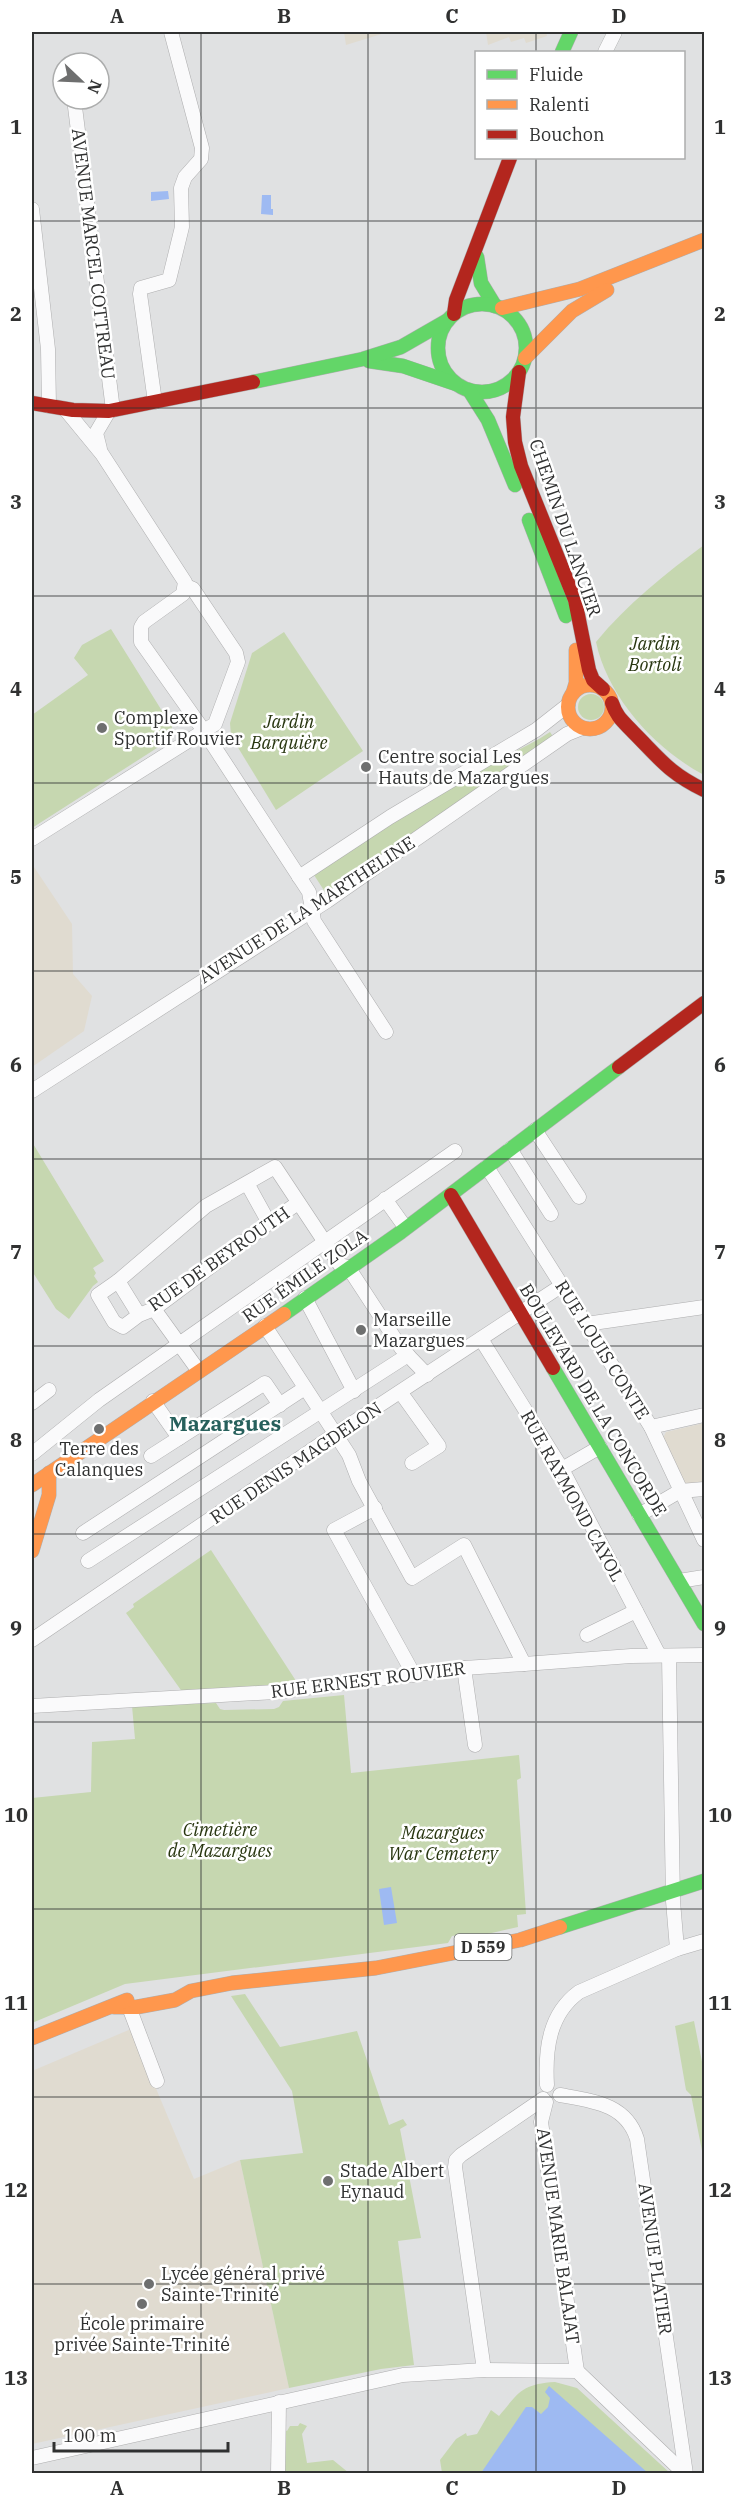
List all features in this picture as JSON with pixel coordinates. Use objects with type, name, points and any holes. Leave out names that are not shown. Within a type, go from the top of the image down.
[{"type":"street","points":[[155,402],[141,288],[169,280],[182,227],[181,188],[185,177],[201,159],[202,148],[171,32]]},
{"type":"street","points":[[562,51],[571,32]]},
{"type":"street","points":[[606,51],[615,32]]},
{"type":"street","name":"AVENUE MARCEL COTTREAU","points":[[75,111],[111,410]]},
{"type":"street","points":[[463,387],[447,374],[440,362],[438,347],[441,333],[451,317],[510,159]]},
{"type":"street","points":[[32,209],[48,349],[49,406]]},
{"type":"street","points":[[32,403],[65,409],[111,410],[363,360],[400,347],[473,305],[499,307],[534,304],[563,296],[705,240]]},
{"type":"street","points":[[478,243],[476,273],[481,287],[499,307],[514,317],[522,329],[526,344],[525,358]]},
{"type":"street","points":[[363,360],[402,366],[483,392],[497,390],[509,383],[519,372],[525,358],[557,322],[585,301],[705,252]]},
{"type":"street","name":"CHEMIN DU LANCIER","points":[[519,372],[513,417],[515,442],[521,466],[575,600],[593,680],[603,689]]},
{"type":"street","name":"CHEMIN DU LANCIER","points":[[463,387],[488,420],[574,638],[578,659],[576,683],[571,699]]},
{"type":"street","points":[[32,839],[215,724],[238,662],[236,653],[193,589],[186,586],[102,454],[65,409]]},
{"type":"street","points":[[102,454],[96,433],[111,410]]},
{"type":"street","points":[[186,586],[179,597],[144,622],[141,642],[204,731],[309,892],[314,921],[386,1032]]},
{"type":"street","points":[[646,749],[634,747],[596,728],[582,728],[571,718],[571,699],[588,685],[603,689],[612,703],[615,717],[639,738],[646,749],[674,773],[705,790]]},
{"type":"street","name":"AVENUE DE LA MARTHELINE","points":[[299,877],[390,817],[536,730],[571,699]]},
{"type":"street","points":[[596,728],[607,721],[612,703]]},
{"type":"street","name":"AVENUE DE LA MARTHELINE","points":[[32,1091],[313,908],[567,734],[582,728]]},
{"type":"street","name":"RUE ÉMILE ZOLA","points":[[41,1478],[265,1326],[451,1195],[591,1086],[705,1003]]},
{"type":"street","points":[[535,1130],[579,1197]]},
{"type":"street","points":[[510,1149],[551,1214]]},
{"type":"street","points":[[32,1454],[99,1400],[455,1151]]},
{"type":"street","points":[[139,1315],[118,1281],[206,1206],[248,1185],[275,1167],[340,1264],[348,1267],[401,1348],[427,1375]]},
{"type":"street","name":"RUE LOUIS CONTE","points":[[487,1167],[651,1427],[705,1540]]},
{"type":"street","points":[[248,1185],[269,1223]]},
{"type":"street","name":"BOULEVARD DE LA CONCORDE","points":[[451,1195],[705,1624]]},
{"type":"street","points":[[385,1199],[405,1227]]},
{"type":"street","name":"RUE DE BEYROUTH","points":[[118,1281],[98,1295],[114,1322],[123,1327],[139,1315],[154,1308],[298,1203]]},
{"type":"street","name":"RUE DENIS MAGDELON","points":[[32,1640],[561,1286]]},
{"type":"street","points":[[305,1298],[354,1391]]},
{"type":"street","points":[[585,1324],[705,1307]]},
{"type":"street","points":[[154,1308],[198,1370]]},
{"type":"street","points":[[265,1326],[349,1455],[359,1480],[412,1578],[464,1545],[524,1664]]},
{"type":"street","name":"RUE RAYMOND CAYOL","points":[[482,1338],[562,1469],[636,1611],[664,1655]]},
{"type":"street","points":[[88,1561],[408,1355]]},
{"type":"street","points":[[151,1456],[266,1383],[280,1405]]},
{"type":"street","points":[[83,1533],[306,1388]]},
{"type":"street","points":[[32,1403],[49,1390]]},
{"type":"street","points":[[401,1393],[439,1446],[412,1463]]},
{"type":"street","points":[[153,1401],[179,1438]]},
{"type":"street","points":[[651,1427],[705,1416]]},
{"type":"street","points":[[562,1469],[600,1447]]},
{"type":"street","points":[[32,1460],[49,1495],[32,1551]]},
{"type":"street","points":[[639,1515],[683,1491],[705,1489]]},
{"type":"street","points":[[375,1508],[333,1530],[414,1675]]},
{"type":"street","points":[[679,1581],[705,1577]]},
{"type":"street","points":[[587,1635],[636,1611]]},
{"type":"street","points":[[664,1655],[677,1949]]},
{"type":"street","name":"RUE ERNEST ROUVIER","points":[[32,1706],[275,1692],[464,1668],[664,1655],[705,1655]]},
{"type":"street","points":[[464,1668],[475,1745]]},
{"type":"street","name":"D 559","points":[[114,2007],[175,2000],[191,1991],[232,1983],[386,1966],[520,1940],[705,1881]]},
{"type":"street","points":[[544,2101],[541,2093],[547,2085],[549,2038],[555,2018],[569,1999],[579,1992],[677,1949],[705,1941]]},
{"type":"street","name":"D 559","points":[[32,2038],[114,2007],[135,1995],[176,1989],[191,1991]]},
{"type":"street","points":[[129,2007],[157,2081]]},
{"type":"street","points":[[484,2370],[455,2167],[456,2160],[544,2101],[553,2103],[560,2095],[558,2088],[547,2085]]},
{"type":"street","name":"AVENUE PLATIER","points":[[560,2095],[617,2110],[633,2126],[637,2139],[686,2474]]},
{"type":"street","name":"AVENUE MARIE BALAJAT","points":[[544,2101],[541,2122],[577,2371]]},
{"type":"street","points":[[32,2457],[403,2374],[484,2370],[577,2371],[686,2474]]},
{"type":"street","points":[[278,2474],[279,2402]]},
{"type":"shaded area","points":[[344,32],[388,32],[346,45]]},
{"type":"shaded area","points":[[486,32],[546,32],[547,36],[526,43],[524,38],[511,42],[509,37],[488,45]]},
{"type":"shaded area","points":[[32,864],[72,924],[73,974],[92,996],[84,1031],[32,1067]]},
{"type":"shaded area","points":[[704,1423],[704,1482],[683,1486],[662,1440],[666,1432]]},
{"type":"shaded area","name":"Lycée général privé Sainte-Trinité","points":[[131,2029],[194,2179],[240,2160],[289,2388],[32,2444],[32,2071]]},
{"type":"green space","name":"Jardin Bortoli","points":[[704,545],[704,775],[668,751],[636,720],[611,683],[596,642],[647,590]]},
{"type":"green space","name":"Complexe Sportif Rouvier","points":[[111,629],[172,727],[171,739],[32,828],[32,715],[88,675],[74,658],[82,645]]},
{"type":"green space","name":"Jardin Barquière","points":[[284,632],[363,751],[276,810],[231,736],[230,723],[252,653]]},
{"type":"green space","points":[[591,694],[600,698],[604,707],[600,716],[591,720],[582,716],[578,707],[582,698]]},
{"type":"green space","points":[[550,732],[554,738],[327,895],[314,875],[438,793]]},
{"type":"green space","points":[[32,1142],[104,1261],[93,1268],[98,1282],[69,1319],[56,1309],[32,1271]]},
{"type":"green space","points":[[211,1550],[300,1687],[183,1693],[126,1613],[134,1607],[133,1604]]},
{"type":"green space","name":"Cimetière de Mazargues","points":[[344,1695],[351,1773],[519,1755],[521,1778],[517,1780],[526,1914],[517,1915],[518,1927],[466,1939],[459,1935],[452,1936],[448,1943],[125,1984],[32,2023],[32,1798],[91,1792],[92,1742],[135,1739],[132,1706],[216,1703],[220,1709],[224,1710],[274,1709],[279,1707],[283,1701]]},
{"type":"green space","name":"Stade Albert Eynaud","points":[[245,1994],[280,2047],[357,2031],[389,2125],[403,2119],[407,2125],[400,2129],[421,2238],[398,2241],[414,2365],[381,2369],[289,2388],[240,2160],[303,2153],[292,2091],[231,1996]]},
{"type":"green space","points":[[694,2021],[704,2072],[704,2161],[691,2095],[686,2090],[675,2026]]},
{"type":"green space","points":[[555,2382],[577,2388],[670,2473],[442,2473],[440,2460],[456,2439],[466,2433],[467,2436],[477,2434],[491,2410],[499,2416],[528,2387]]},
{"type":"green space","points":[[300,2423],[307,2426],[302,2434],[307,2463],[333,2460],[349,2473],[283,2474],[285,2430],[287,2431],[290,2426],[298,2426]]},
{"type":"water","points":[[168,191],[169,199],[151,201],[151,192]]},
{"type":"water","points":[[262,195],[271,195],[273,215],[261,214]]},
{"type":"water","points":[[391,1887],[397,1923],[384,1925],[379,1889]]},
{"type":"water","points":[[549,2386],[648,2473],[481,2473],[526,2407],[532,2407],[541,2414],[548,2407],[550,2398],[545,2392]]},
{"type":"traffic: fast","points":[[562,51],[571,32]]},
{"type":"traffic: fast","points":[[477,257],[481,283],[495,306]]},
{"type":"traffic: fast","points":[[482,304],[499,307],[513,317],[523,331],[526,348],[523,365],[513,379],[499,389],[482,392],[465,389],[451,379],[441,365],[438,348],[441,331],[451,317],[465,307],[482,304]]},
{"type":"traffic: fast","points":[[253,382],[363,359],[401,347],[448,320]]},
{"type":"traffic: fast","points":[[369,361],[403,366],[456,384]]},
{"type":"traffic: fast","points":[[469,390],[488,420],[515,485]]},
{"type":"traffic: fast","points":[[529,520],[566,616]]},
{"type":"traffic: fast","points":[[284,1314],[401,1232],[619,1067]]},
{"type":"traffic: fast","points":[[553,1368],[704,1624]]},
{"type":"traffic: fast","points":[[560,1927],[704,1881]]},
{"type":"traffic: slow","points":[[502,308],[580,289],[704,240]]},
{"type":"traffic: slow","points":[[525,358],[572,311],[607,290]]},
{"type":"traffic: slow","points":[[573,693],[576,683],[576,650]]},
{"type":"traffic: slow","points":[[590,685],[605,692],[612,707],[605,722],[590,729],[575,722],[568,707],[575,692],[590,685]]},
{"type":"traffic: slow","points":[[32,1485],[284,1314]]},
{"type":"traffic: slow","points":[[32,1551],[49,1495],[49,1473]]},
{"type":"traffic: slow","points":[[114,2007],[137,2007],[175,2000],[191,1991],[232,1983],[376,1968],[520,1940],[560,1927]]},
{"type":"traffic: slow","points":[[32,2038],[127,2000]]},
{"type":"traffic: jam","points":[[454,314],[456,300],[510,159]]},
{"type":"traffic: jam","points":[[519,372],[513,417],[515,442],[521,466],[575,600],[589,670],[593,680],[603,689]]},
{"type":"traffic: jam","points":[[32,403],[73,410],[109,411],[253,382]]},
{"type":"traffic: jam","points":[[612,703],[621,720],[666,765],[682,778],[704,790]]},
{"type":"traffic: jam","points":[[619,1067],[704,1003]]},
{"type":"traffic: jam","points":[[451,1195],[553,1368]]},
{"type":"place","name":"Complexe Sportif Rouvier","points":[[102,728]]},
{"type":"place","name":"Centre social Les Hauts de Mazargues","points":[[366,767]]},
{"type":"place","name":"Marseille Mazargues","points":[[361,1330]]},
{"type":"place","name":"Terre des Calanques","points":[[99,1429]]},
{"type":"place","name":"Stade Albert Eynaud","points":[[328,2181]]},
{"type":"place","name":"Lycée général privé Sainte-Trinité","points":[[149,2284]]},
{"type":"place","name":"École primaire privée Sainte-Trinité","points":[[142,2304]]},
{"type":"district","name":"Mazargues","points":[[225,1424]]},
{"type":"park label","name":"Mazargues War Cemetery","points":[[443,1843]]}]
